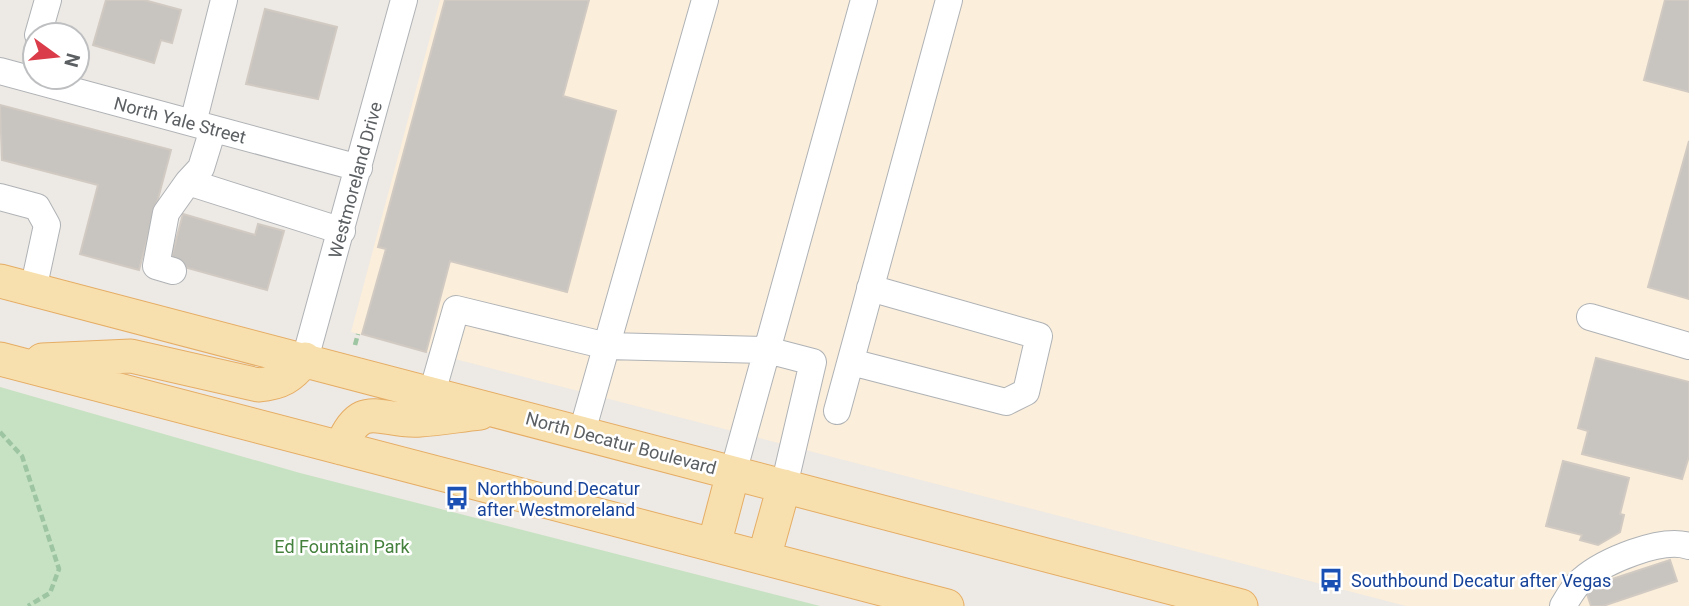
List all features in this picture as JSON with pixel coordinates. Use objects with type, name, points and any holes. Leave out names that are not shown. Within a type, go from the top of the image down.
[{"type":"main road","name":"North Decatur Boulevard","points":[[0,281],[1241,606]]},
{"type":"main road","points":[[4,360],[131,356],[258,385],[279,383],[292,375],[305,359]]},
{"type":"main road","points":[[4,360],[947,606]]},
{"type":"main road","points":[[341,448],[349,427],[362,417],[380,414],[417,421],[500,411]]},
{"type":"main road","points":[[714,545],[733,472]]},
{"type":"main road","points":[[764,558],[784,486]]},
{"type":"street","points":[[42,21],[48,0]]},
{"type":"street","points":[[173,271],[156,266],[166,213],[201,168],[203,126],[224,0]]},
{"type":"street","name":"Westmoreland Drive","points":[[305,359],[404,0]]},
{"type":"street","points":[[582,432],[705,0]]},
{"type":"street","points":[[733,472],[864,0]]},
{"type":"street","points":[[837,411],[949,0]]},
{"type":"street","name":"North Yale Street","points":[[0,71],[21,76]]},
{"type":"street","name":"North Yale Street","points":[[75,91],[359,168]]},
{"type":"street","points":[[188,182],[342,231]]},
{"type":"street","points":[[0,197],[37,207],[47,225],[33,289]]},
{"type":"street","points":[[851,362],[1006,402],[1026,392],[1039,336],[870,288]]},
{"type":"street","points":[[432,393],[456,309],[607,346],[767,350],[813,362],[784,486]]},
{"type":"street","points":[[1590,317],[1689,345]]},
{"type":"street","points":[[1563,606],[1581,580],[1607,565],[1646,548],[1689,546]]},
{"type":"path","points":[[0,432],[22,456],[59,569],[50,593],[28,606]]},
{"type":"shaded area","points":[[440,0],[1689,0],[1689,606],[1406,606],[351,332]]},
{"type":"green space","name":"Ed Fountain Park","points":[[0,387],[300,473],[820,606],[0,606]]},
{"type":"building","points":[[106,0],[144,0],[181,10],[172,43],[161,40],[154,63],[93,45]]},
{"type":"building","points":[[445,0],[589,0],[563,96],[616,111],[567,292],[450,261],[426,352],[362,334],[386,249],[378,247]]},
{"type":"building","points":[[1665,0],[1689,0],[1689,92],[1644,80]]},
{"type":"building","points":[[265,9],[337,27],[318,99],[246,84]]},
{"type":"building","points":[[0,105],[171,150],[139,270],[80,254],[98,185],[2,160]]},
{"type":"building","points":[[1689,141],[1689,299],[1648,287]]},
{"type":"building","points":[[183,214],[255,235],[258,224],[284,231],[267,290],[170,263]]},
{"type":"building","points":[[1596,358],[1689,382],[1689,456],[1682,479],[1582,454],[1588,431],[1578,428]]},
{"type":"building","points":[[1563,461],[1629,478],[1620,514],[1624,515],[1620,532],[1598,545],[1580,540],[1582,535],[1546,526]]},
{"type":"building","points":[[1670,560],[1677,581],[1603,606],[1591,606],[1585,588]]},
{"type":"place","name":"Northbound Decatur after Westmoreland","points":[[457,498]]},
{"type":"place","name":"Southbound Decatur after Vegas","points":[[1331,580]]}]
